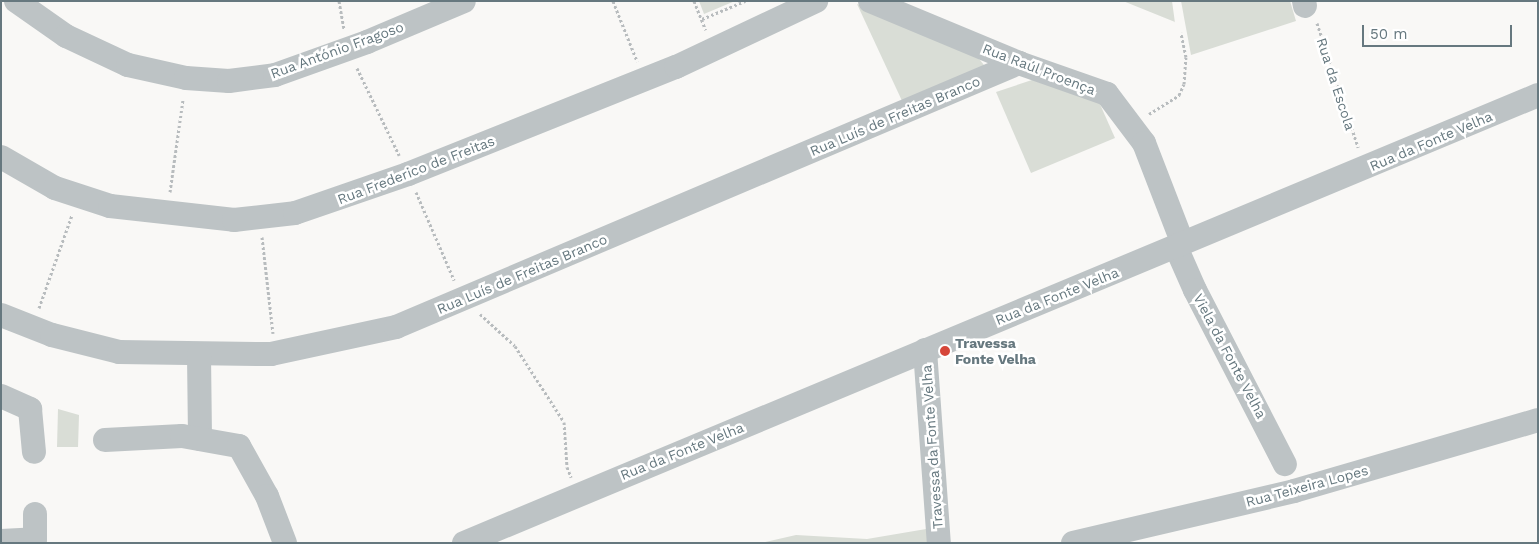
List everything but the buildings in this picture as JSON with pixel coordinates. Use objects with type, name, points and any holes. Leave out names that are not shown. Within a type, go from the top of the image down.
[{"type":"street","name":"Rua António Fragoso","points":[[16,1],[66,36],[128,65],[186,78],[228,81],[275,75],[348,49],[464,1]]},
{"type":"street","name":"Rua Frederico de Freitas","points":[[1,158],[55,188],[110,206],[167,214],[234,220],[295,213],[408,174],[645,80],[816,1]]},
{"type":"street","name":"Rua Raúl Proença","points":[[870,1],[1019,63],[1107,94],[1144,143],[1179,245]]},
{"type":"street","name":"Rua Luís de Freitas Branco","points":[[1,315],[29,326],[119,352],[199,355],[275,353],[396,327],[1019,63]]},
{"type":"street","name":"Rua da Fonte Velha","points":[[464,543],[925,350],[1368,168],[1538,95]]},
{"type":"street","name":"Viela da Fonte Velha","points":[[1179,245],[1285,464]]},
{"type":"street","name":"Travessa da Fonte Velha","points":[[925,350],[939,543]]},
{"type":"street","points":[[199,355],[200,439]]},
{"type":"street","points":[[1,396],[30,409],[34,452]]},
{"type":"street","name":"Rua Teixeira Lopes","points":[[1073,543],[1294,491],[1538,420]]},
{"type":"street","points":[[105,440],[182,436],[239,446],[267,496],[285,543]]},
{"type":"street","points":[[1,541],[35,538],[35,514]]},
{"type":"path","points":[[613,1],[645,80]]},
{"type":"path","points":[[702,19],[745,1]]},
{"type":"path","name":"Rua da Escola","points":[[1305,3],[1315,18],[1350,129],[1368,168]]},
{"type":"path","points":[[1131,126],[1179,95],[1184,84],[1186,57],[1181,33]]},
{"type":"path","points":[[348,49],[408,174],[462,299],[516,346],[564,422],[567,467],[578,494]]},
{"type":"path","points":[[167,214],[186,78]]},
{"type":"path","points":[[29,326],[38,312],[79,196]]},
{"type":"path","points":[[260,217],[275,353]]},
{"type":"shaded area","points":[[699,1],[735,1],[704,14]]},
{"type":"shaded area","points":[[1123,1],[1172,1],[1175,22]]},
{"type":"shaded area","points":[[1181,1],[1290,1],[1296,21],[1191,55]]},
{"type":"shaded area","points":[[857,4],[970,47],[987,69],[903,103]]},
{"type":"shaded area","points":[[1038,78],[1099,102],[1115,138],[1031,173],[996,92]]},
{"type":"shaded area","points":[[58,409],[79,415],[78,447],[57,447]]},
{"type":"shaded area","points":[[932,528],[931,543],[761,543],[796,535],[867,539]]},
{"type":"place","name":"Travessa Fonte Velha","points":[[945,351]]}]
